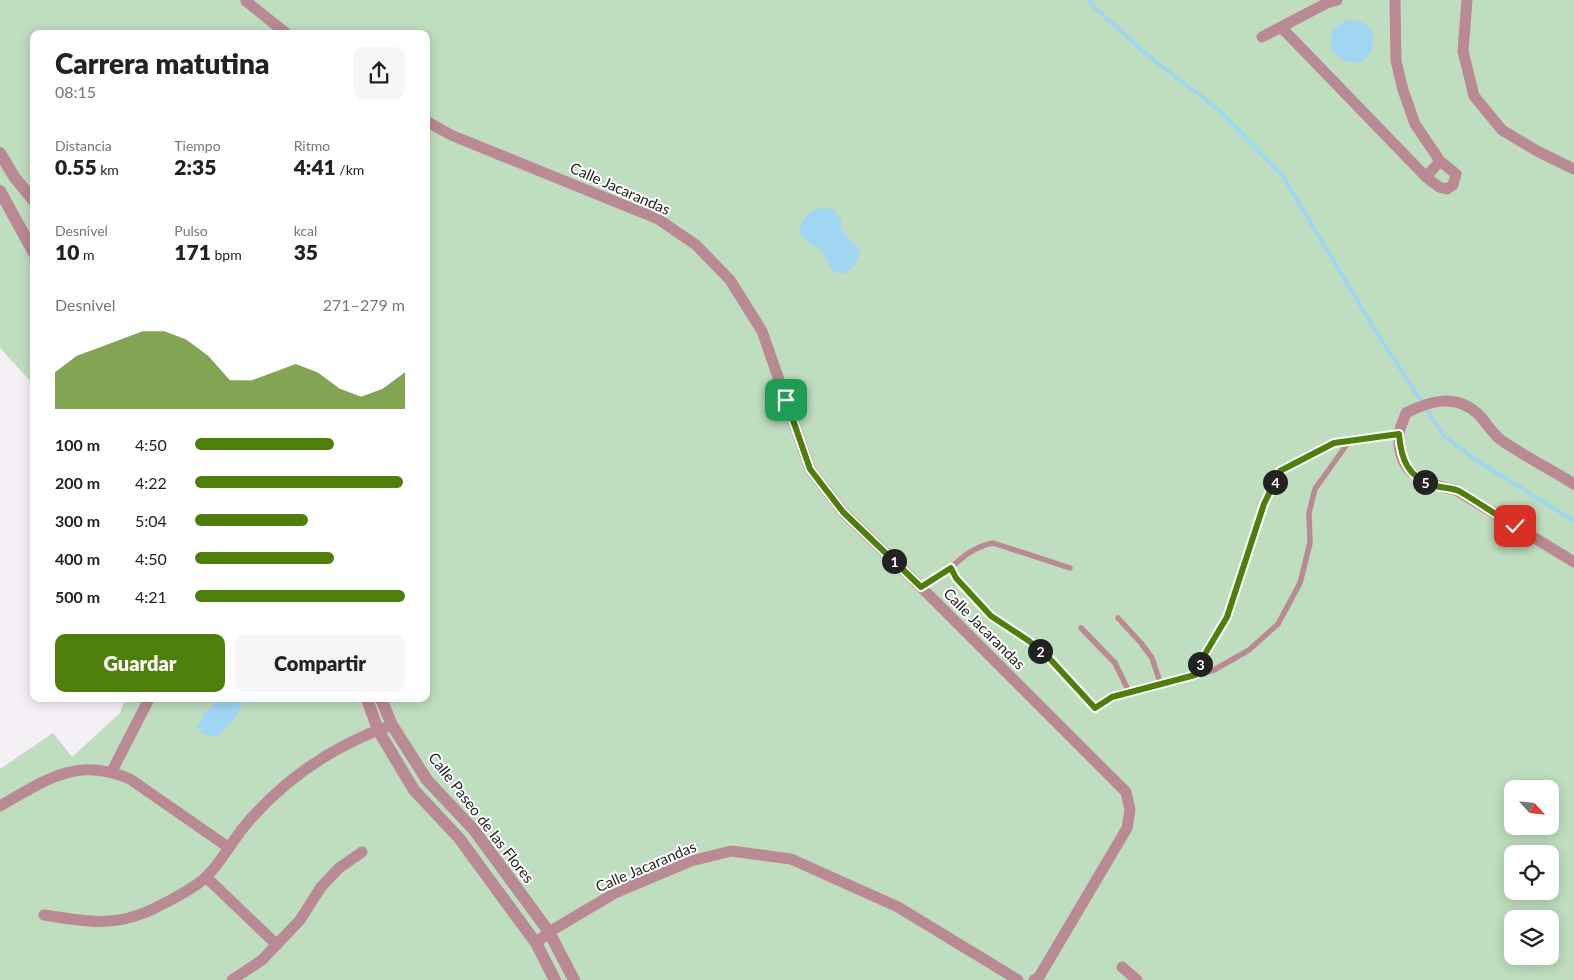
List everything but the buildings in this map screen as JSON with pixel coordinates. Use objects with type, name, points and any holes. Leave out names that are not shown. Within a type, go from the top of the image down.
[{"type":"street","points":[[239,0],[247,0],[283,30]]},
{"type":"street","points":[[1262,37],[1327,3],[1337,0]]},
{"type":"street","points":[[1281,28],[1426,177],[1439,188],[1447,189],[1453,185],[1456,174],[1440,161],[1415,124],[1403,90],[1396,61],[1395,0]]},
{"type":"street","points":[[1467,0],[1463,51],[1474,96],[1502,130],[1574,169]]},
{"type":"street","name":"Calle Jacarandas","points":[[430,123],[451,135],[658,219],[696,245],[730,280],[762,331],[810,469],[843,512],[921,587],[1126,792],[1130,810],[1127,828],[1039,977],[1034,980]]},
{"type":"street","points":[[0,153],[15,178],[30,196]]},
{"type":"street","points":[[1426,177],[1440,161]]},
{"type":"street","points":[[0,191],[30,245]]},
{"type":"street","points":[[1574,484],[1499,439],[1477,413],[1465,405],[1454,401],[1439,401],[1422,405],[1406,413],[1399,434],[1400,449],[1410,472],[1436,486],[1456,490],[1574,562]]},
{"type":"street","points":[[112,771],[147,702]]},
{"type":"street","name":"Calle Paseo de las Flores","points":[[368,702],[378,730],[414,790],[458,838],[536,943],[555,980]]},
{"type":"street","name":"Calle Paseo de las Flores","points":[[383,702],[392,725],[427,780],[474,830],[549,932],[574,980]]},
{"type":"street","points":[[44,915],[84,922],[110,922],[140,915],[177,897],[206,877],[249,821],[286,784],[323,757],[392,725]]},
{"type":"street","points":[[0,806],[52,777],[78,770],[112,771],[130,778],[228,847]]},
{"type":"street","name":"Calle Jacarandas","points":[[536,943],[549,932],[615,893],[690,861],[731,850],[791,859],[898,907],[1018,980]]},
{"type":"street","points":[[232,980],[262,960],[300,920],[320,887],[339,868],[362,852]]},
{"type":"street","points":[[206,877],[277,944]]},
{"type":"street","points":[[1122,967],[1137,980]]},
{"type":"lane","points":[[1195,675],[1202,659],[1227,617],[1264,504],[1280,471],[1334,443],[1399,434]]},
{"type":"lane","points":[[951,568],[956,578],[991,616],[1029,641],[1050,659],[1095,708],[1112,697],[1214,670],[1250,650],[1278,624],[1300,584],[1310,543],[1309,513],[1315,490],[1350,440]]},
{"type":"lane","points":[[921,587],[951,568],[968,552],[994,543],[1070,568]]},
{"type":"lane","points":[[1118,618],[1152,658],[1162,684]]},
{"type":"lane","points":[[1081,628],[1115,663],[1129,692]]},
{"type":"green space","points":[[0,0],[1574,0],[1574,980],[0,980],[0,769],[53,733],[72,757],[120,713],[124,702],[430,702],[430,30],[30,30],[30,381],[0,348]]},
{"type":"water","points":[[1349,19],[1364,23],[1373,32],[1372,48],[1364,60],[1359,62],[1347,61],[1331,50],[1332,34],[1339,25]]},
{"type":"water","points":[[824,208],[835,210],[841,220],[841,227],[845,235],[861,250],[855,265],[844,274],[833,271],[822,251],[802,237],[799,229],[808,214],[814,210]]},
{"type":"water","points":[[214,702],[243,702],[233,720],[216,737],[202,734],[197,727],[204,713],[213,706]]},
{"type":"waterway","points":[[1089,0],[1092,5],[1146,54],[1219,110],[1282,175],[1375,330],[1444,436],[1476,460],[1574,521]]},
{"type":"route","points":[[786,400],[810,469],[843,512],[921,587],[951,568],[956,578],[991,616],[1029,641],[1050,659],[1095,708],[1112,697],[1195,675],[1202,659],[1227,617],[1264,504],[1280,471],[1334,443],[1399,434],[1400,449],[1410,472],[1436,486],[1456,490],[1515,526]]}]
